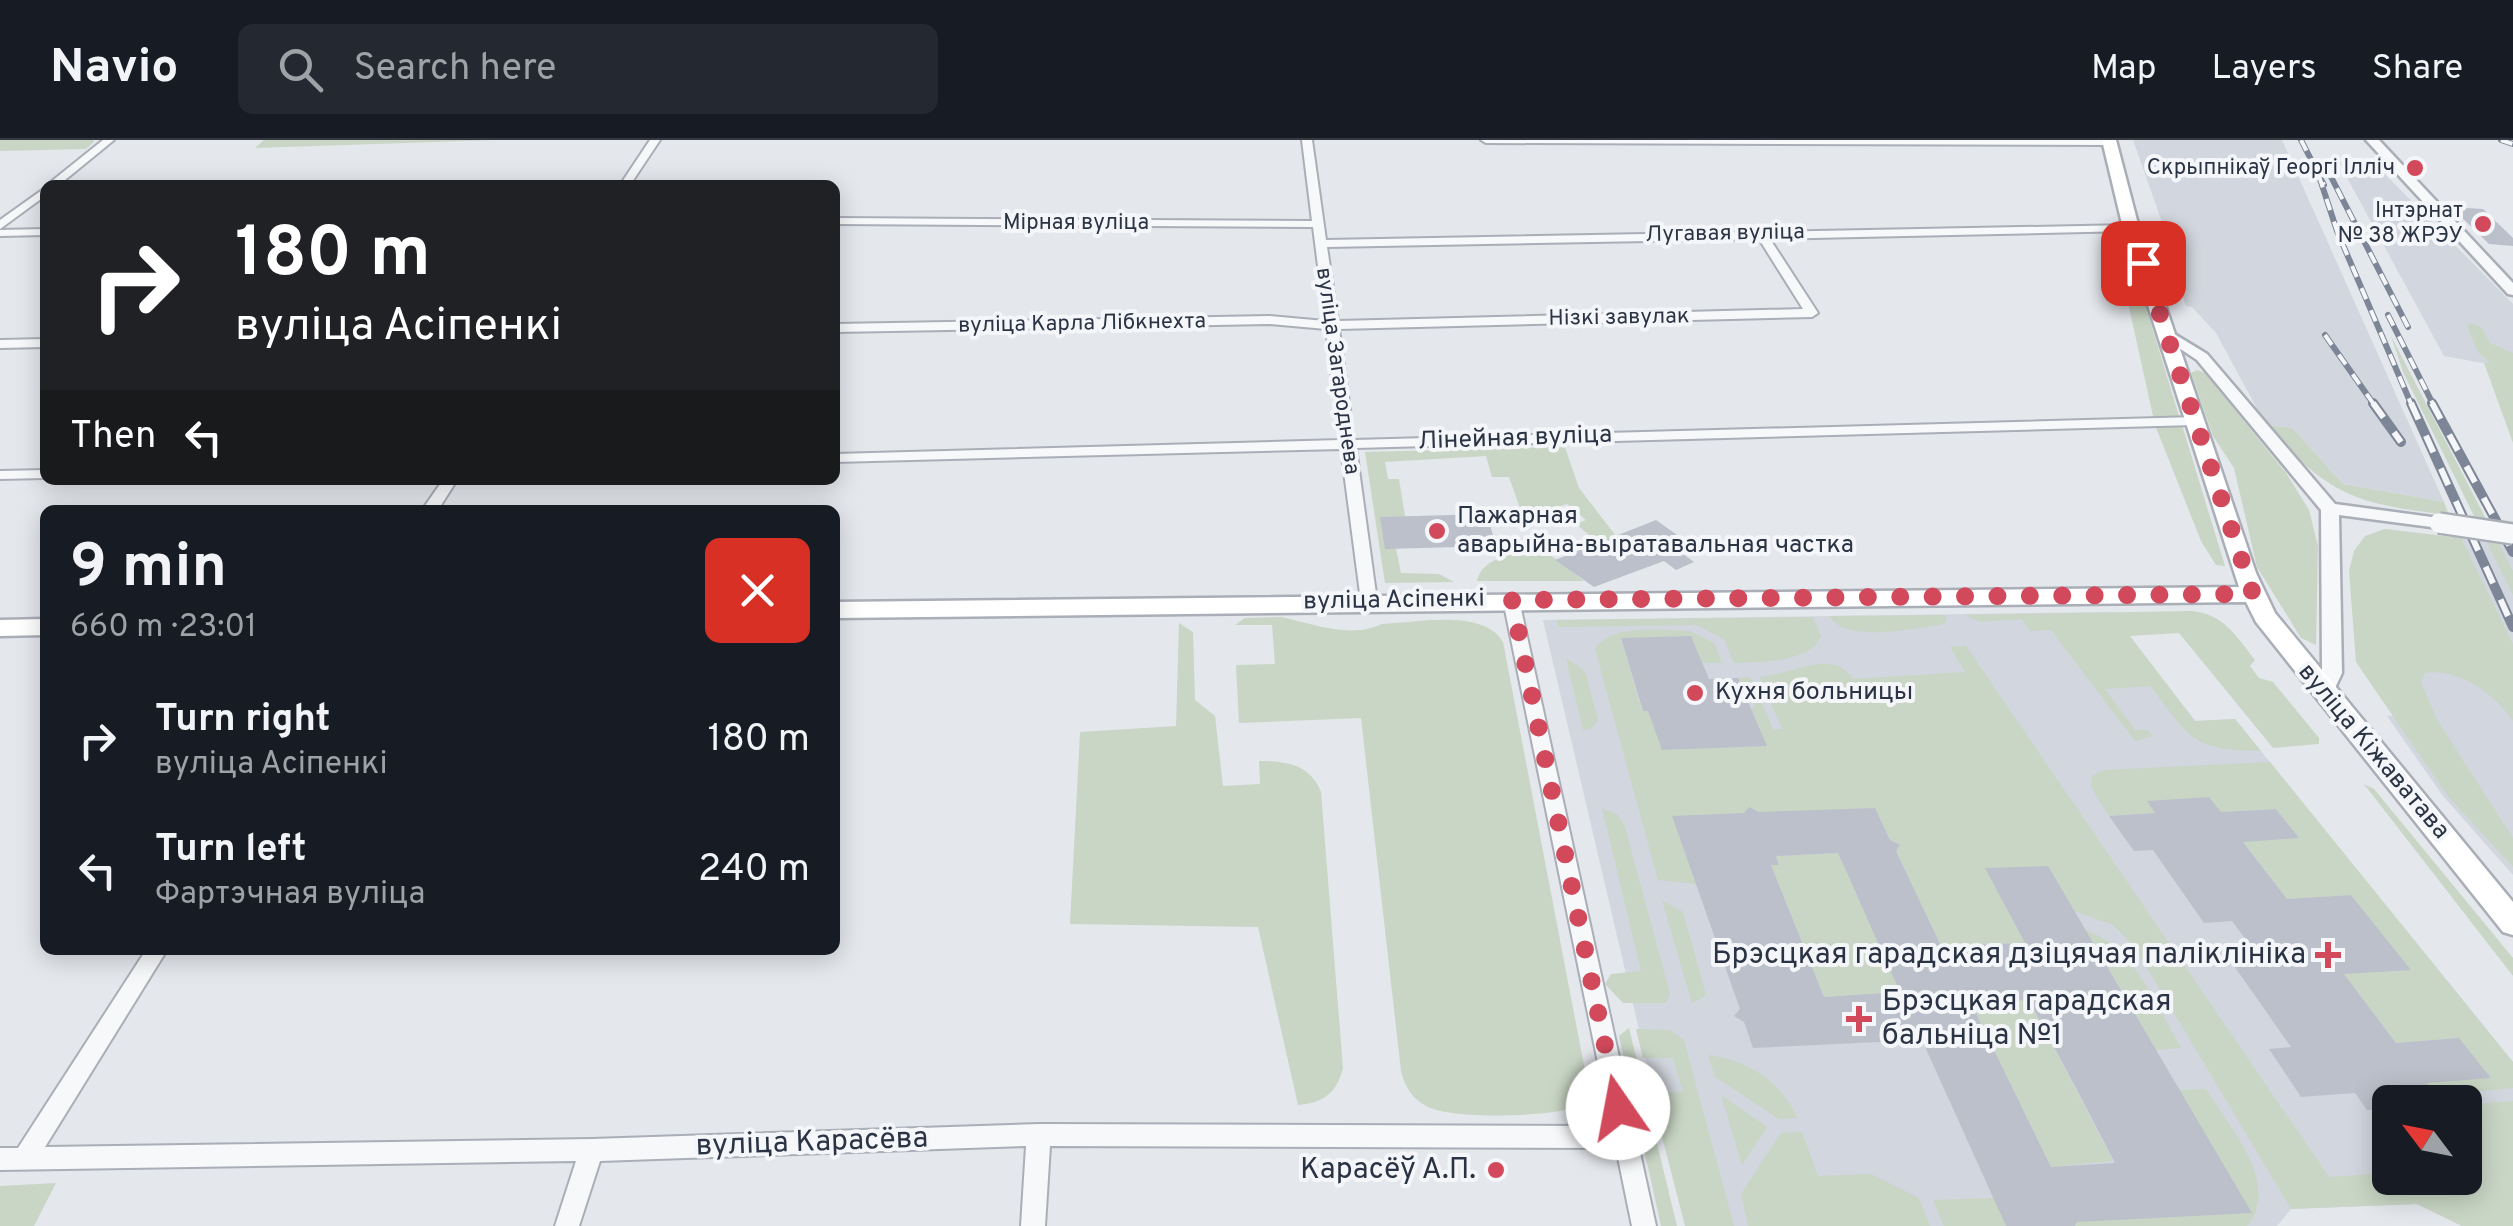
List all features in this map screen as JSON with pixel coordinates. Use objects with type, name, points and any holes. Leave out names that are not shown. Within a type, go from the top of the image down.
[{"type":"main road","name":"вуліца Кіжаватава","points":[[2109,141],[2131,228],[2249,584],[2264,616],[2513,922]]},
{"type":"main road","name":"вуліца Асіпенкі","points":[[840,610],[2249,584]]},
{"type":"main road","points":[[0,628],[40,627]]},
{"type":"street","points":[[58,180],[109,140]]},
{"type":"street","points":[[628,180],[655,140]]},
{"type":"street","name":"вуліца Загароднева","points":[[1307,140],[1370,601]]},
{"type":"street","points":[[1486,140],[2109,141]]},
{"type":"street","points":[[2372,140],[2513,291]]},
{"type":"street","points":[[0,230],[40,195]]},
{"type":"street","name":"Мірная вуліца","points":[[840,221],[1317,224]]},
{"type":"street","name":"Лугавая вуліца","points":[[1320,244],[1760,232],[2131,228]]},
{"type":"street","points":[[0,230],[40,232]]},
{"type":"street","name":"Нізкі завулак","points":[[1330,325],[1812,314],[1760,232]]},
{"type":"street","name":"вуліца Карла Лібкнехта","points":[[840,328],[1269,320],[1330,325]]},
{"type":"street","points":[[2166,333],[2202,357],[2330,509],[2332,674],[2328,683],[2319,687]]},
{"type":"street","points":[[0,344],[40,343]]},
{"type":"street","name":"Лінейная вуліца","points":[[840,458],[2195,421]]},
{"type":"street","points":[[0,475],[40,474]]},
{"type":"street","points":[[2330,509],[2513,534]]},
{"type":"street","points":[[1512,600],[1644,1226]]},
{"type":"street","points":[[12,1158],[154,955]]},
{"type":"street","points":[[1033,1226],[1040,1135]]},
{"type":"street","name":"вуліца Карасёва","points":[[12,1158],[592,1150],[1040,1135],[1624,1137]]},
{"type":"street","points":[[567,1226],[592,1150]]},
{"type":"shaded area","points":[[2133,140],[2282,140],[2444,502],[2343,484],[2292,428],[2266,425],[2216,333],[2192,307],[2186,306],[2170,259],[2175,259]]},
{"type":"shaded area","points":[[2338,161],[2376,165],[2513,304],[2513,361],[2494,365],[2444,356]]},
{"type":"shaded area","points":[[2450,536],[2513,545],[2513,676]]},
{"type":"shaded area","points":[[2111,612],[2195,721],[2235,719],[2513,1062],[2513,1226],[2462,1226],[2417,1204],[2291,1209],[2277,1226],[1685,1226],[1543,620]]},
{"type":"shaded area","points":[[2400,656],[2513,679],[2513,875],[2443,796],[2387,716],[2424,712]]},
{"type":"green space","points":[[0,140],[94,142],[86,149],[0,151]]},
{"type":"green space","points":[[264,140],[495,140],[255,148]]},
{"type":"green space","points":[[2125,289],[2141,291],[2179,416],[2153,416]]},
{"type":"green space","points":[[2470,323],[2481,327],[2490,343],[2513,353],[2513,443],[2484,363],[2490,363],[2478,352],[2467,326]]},
{"type":"green space","points":[[2391,336],[2513,571],[2513,595],[2403,372]]},
{"type":"green space","points":[[2191,373],[2205,373],[2286,473],[2309,510],[2318,546],[2316,645],[2301,638],[2257,567],[2234,468],[2213,436]]},
{"type":"green space","points":[[2155,425],[2182,425],[2225,566],[2216,565],[2201,541]]},
{"type":"green space","points":[[2266,425],[2292,428],[2343,484],[2444,502],[2449,515],[2390,506],[2347,493],[2309,468]]},
{"type":"green space","points":[[1565,447],[1579,488],[1616,536],[1599,543],[1576,524],[1586,520],[1567,504],[1534,515],[1521,511],[1509,477],[1492,477],[1486,456],[1385,462],[1388,479],[1399,479],[1405,516],[1396,548],[1401,573],[1439,574],[1454,582],[1385,583],[1365,452]]},
{"type":"green space","points":[[2385,529],[2461,538],[2513,644],[2513,721],[2486,692],[2463,678],[2425,673],[2421,682],[2436,718],[2513,838],[2513,867],[2447,795],[2356,662],[2349,571],[2354,551],[2365,536]]},
{"type":"green space","points":[[1541,548],[1584,581],[1477,581],[1494,561]]},
{"type":"green space","points":[[2191,611],[2212,616],[2235,635],[2255,660],[2250,666],[2259,678],[2273,682],[2319,738],[2319,744],[2273,748],[2179,633],[2130,636],[2195,721],[2235,719],[2261,751],[2219,748],[2194,738],[2150,686],[2105,689],[2135,730],[2148,730],[2153,736],[2135,741],[2051,630],[2030,631],[2022,619],[1980,622],[1965,615]]},
{"type":"green space","points":[[1946,615],[1946,622],[1940,625],[1881,632],[1850,630],[1829,616]]},
{"type":"green space","points":[[1281,617],[1345,630],[1382,624],[1465,621],[1493,631],[1503,642],[1586,1076],[1578,1102],[1568,1109],[1518,1115],[1457,1114],[1428,1107],[1407,1087],[1401,1071],[1361,718],[1239,723],[1236,665],[1275,664],[1272,625],[1235,625],[1245,618]]},
{"type":"green space","points":[[1813,617],[1821,637],[1806,652],[1782,659],[1734,663],[1724,639],[1697,625],[1558,627],[1557,620]]},
{"type":"green space","points":[[1179,623],[1193,632],[1195,700],[1215,716],[1223,786],[1260,784],[1259,761],[1269,761],[1304,770],[1321,792],[1343,1068],[1333,1090],[1315,1102],[1298,1105],[1258,927],[1070,924],[1080,732],[1176,726]]},
{"type":"green space","points":[[1652,629],[1690,631],[1714,643],[1722,663],[1702,663],[1691,636],[1621,639],[1642,711],[1648,711],[1663,750],[1767,746],[1751,708],[1756,706],[1738,678],[1750,677],[1773,729],[1782,729],[1760,677],[1823,664],[1844,670],[1853,679],[1965,672],[1950,647],[1966,646],[2329,1177],[2372,1174],[2372,1195],[2482,1195],[2482,1104],[2513,1101],[2513,1226],[2462,1226],[2417,1204],[2291,1209],[2134,946],[2113,925],[2074,911],[2048,866],[1986,868],[2025,943],[1941,946],[1896,851],[1900,845],[1890,840],[1874,808],[1673,817],[1696,884],[1658,880],[1595,649],[1612,635]]},
{"type":"green space","points":[[1566,658],[1585,671],[1598,720],[1591,729],[1583,730]]},
{"type":"green space","points":[[2270,762],[2513,1062],[2513,1088],[2482,1091],[2482,1085],[2428,1085],[2490,1077],[2459,1038],[2396,1043],[2344,974],[2410,969],[2351,895],[2287,899],[2243,841],[2298,837],[2276,809],[2220,812],[2148,801],[2155,813],[2109,816],[2091,787],[2092,776],[2103,770]]},
{"type":"green space","points":[[2364,784],[2374,789],[2513,958],[2513,976]]},
{"type":"green space","points":[[1602,808],[1618,815],[1625,827],[1670,994],[1666,1003],[1623,1003],[1605,984],[1611,974],[1641,971]]},
{"type":"green space","points":[[1838,853],[1901,993],[1824,997],[1771,865],[1779,864],[1776,856]]},
{"type":"green space","points":[[1662,900],[1683,912],[1706,995],[1692,1004]]},
{"type":"green space","points":[[2074,927],[2094,933],[2126,958],[2151,992],[2181,1048],[2156,1050],[2092,940],[2056,941]]},
{"type":"green space","points":[[2029,1000],[2113,1161],[2051,1167],[1971,1003]]},
{"type":"green space","points":[[1629,1028],[1677,1226],[1661,1226],[1619,1036]]},
{"type":"green space","points":[[1636,1029],[1670,1030],[1684,1040],[1734,1226],[1685,1226],[1651,1094],[1683,1092],[1673,1058],[1643,1058]]},
{"type":"green space","points":[[1708,1055],[1761,1074],[1782,1093],[1797,1118],[1779,1119],[1715,1077]]},
{"type":"green space","points":[[2206,1089],[2238,1138],[2255,1174],[2259,1192],[2247,1226],[2075,1226],[2180,1090]]},
{"type":"green space","points":[[1721,1095],[1767,1127],[1742,1165]]},
{"type":"green space","points":[[1802,1132],[1818,1176],[1871,1174],[1919,1198],[1930,1226],[1748,1226],[1741,1194],[1781,1133]]},
{"type":"green space","points":[[56,1183],[34,1226],[0,1226],[0,1186]]},
{"type":"green space","points":[[1994,1198],[2025,1226],[1944,1226],[1933,1200]]},
{"type":"building","name":"Інтэрнат № 38 ЖРЭУ","points":[[2451,207],[2483,209],[2513,238],[2513,246],[2489,244]]},
{"type":"building","name":"Пажарная аварыйна-выратавальная частка","points":[[1487,514],[1496,546],[1385,549],[1380,517]]},
{"type":"building","points":[[1656,520],[1680,537],[1672,546],[1694,562],[1676,570],[1664,561],[1594,587],[1555,560]]},
{"type":"building","name":"Кухня больницы","points":[[1691,636],[1709,679],[1738,678],[1767,746],[1662,750],[1648,711],[1643,711],[1621,638]]},
{"type":"building","name":"Брэсцкая гарадская дзіцячая паліклініка","points":[[2209,797],[2221,812],[2276,809],[2299,838],[2243,842],[2287,899],[2351,895],[2411,970],[2344,974],[2396,1043],[2459,1038],[2491,1078],[2428,1085],[2372,1085],[2372,1110],[2367,1110],[2355,1093],[2301,1097],[2269,1049],[2291,1047],[2232,963],[2261,960],[2232,921],[2204,923],[2153,850],[2134,851],[2109,816],[2155,813],[2147,801]]},
{"type":"building","name":"Брэсцкая гарадская бальніца №1","points":[[1749,807],[1759,812],[1875,808],[1890,840],[1900,845],[1896,851],[1941,946],[2025,943],[1985,868],[2048,866],[2252,1213],[2077,1222],[2075,1226],[2006,1226],[1922,1040],[1753,1048],[1744,1022],[1734,1016],[1740,1009],[1672,816],[1744,813]],"holes":[[[1838,853],[1843,864],[1900,992],[1824,997],[1771,865],[1779,865],[1776,856]],[[2029,1000],[2077,1090],[2115,1163],[2051,1167],[1971,1003]]]},
{"type":"railway","points":[[2301,140],[2324,185]]},
{"type":"railway","points":[[2501,140],[2513,144]]},
{"type":"railway","points":[[2326,167],[2408,327]]},
{"type":"railway","points":[[2319,176],[2337,231],[2412,406]]},
{"type":"railway","points":[[2388,315],[2434,406]]},
{"type":"railway","points":[[2325,335],[2375,406]]},
{"type":"railway","points":[[2373,403],[2401,442]]},
{"type":"railway","points":[[2411,403],[2513,627]]},
{"type":"railway","points":[[2432,403],[2513,552]]},
{"type":"place","name":"Скрыпнікаў Георгі Ілліч","points":[[2415,168]]},
{"type":"place","name":"Інтэрнат № 38 ЖРЭУ","points":[[2483,224]]},
{"type":"place","name":"Пажарная аварыйна-выратавальная частка","points":[[1437,531]]},
{"type":"place","name":"Кухня больницы","points":[[1695,693]]},
{"type":"place","name":"Брэсцкая гарадская дзіцячая паліклініка","points":[[2328,955]]},
{"type":"place","name":"Брэсцкая гарадская бальніца №1","points":[[1859,1019]]},
{"type":"place","name":"Карасёў А.П.","points":[[1496,1170]]},
{"type":"route","points":[[1618,1108],[1512,600],[2253,594],[2143,263]]}]
